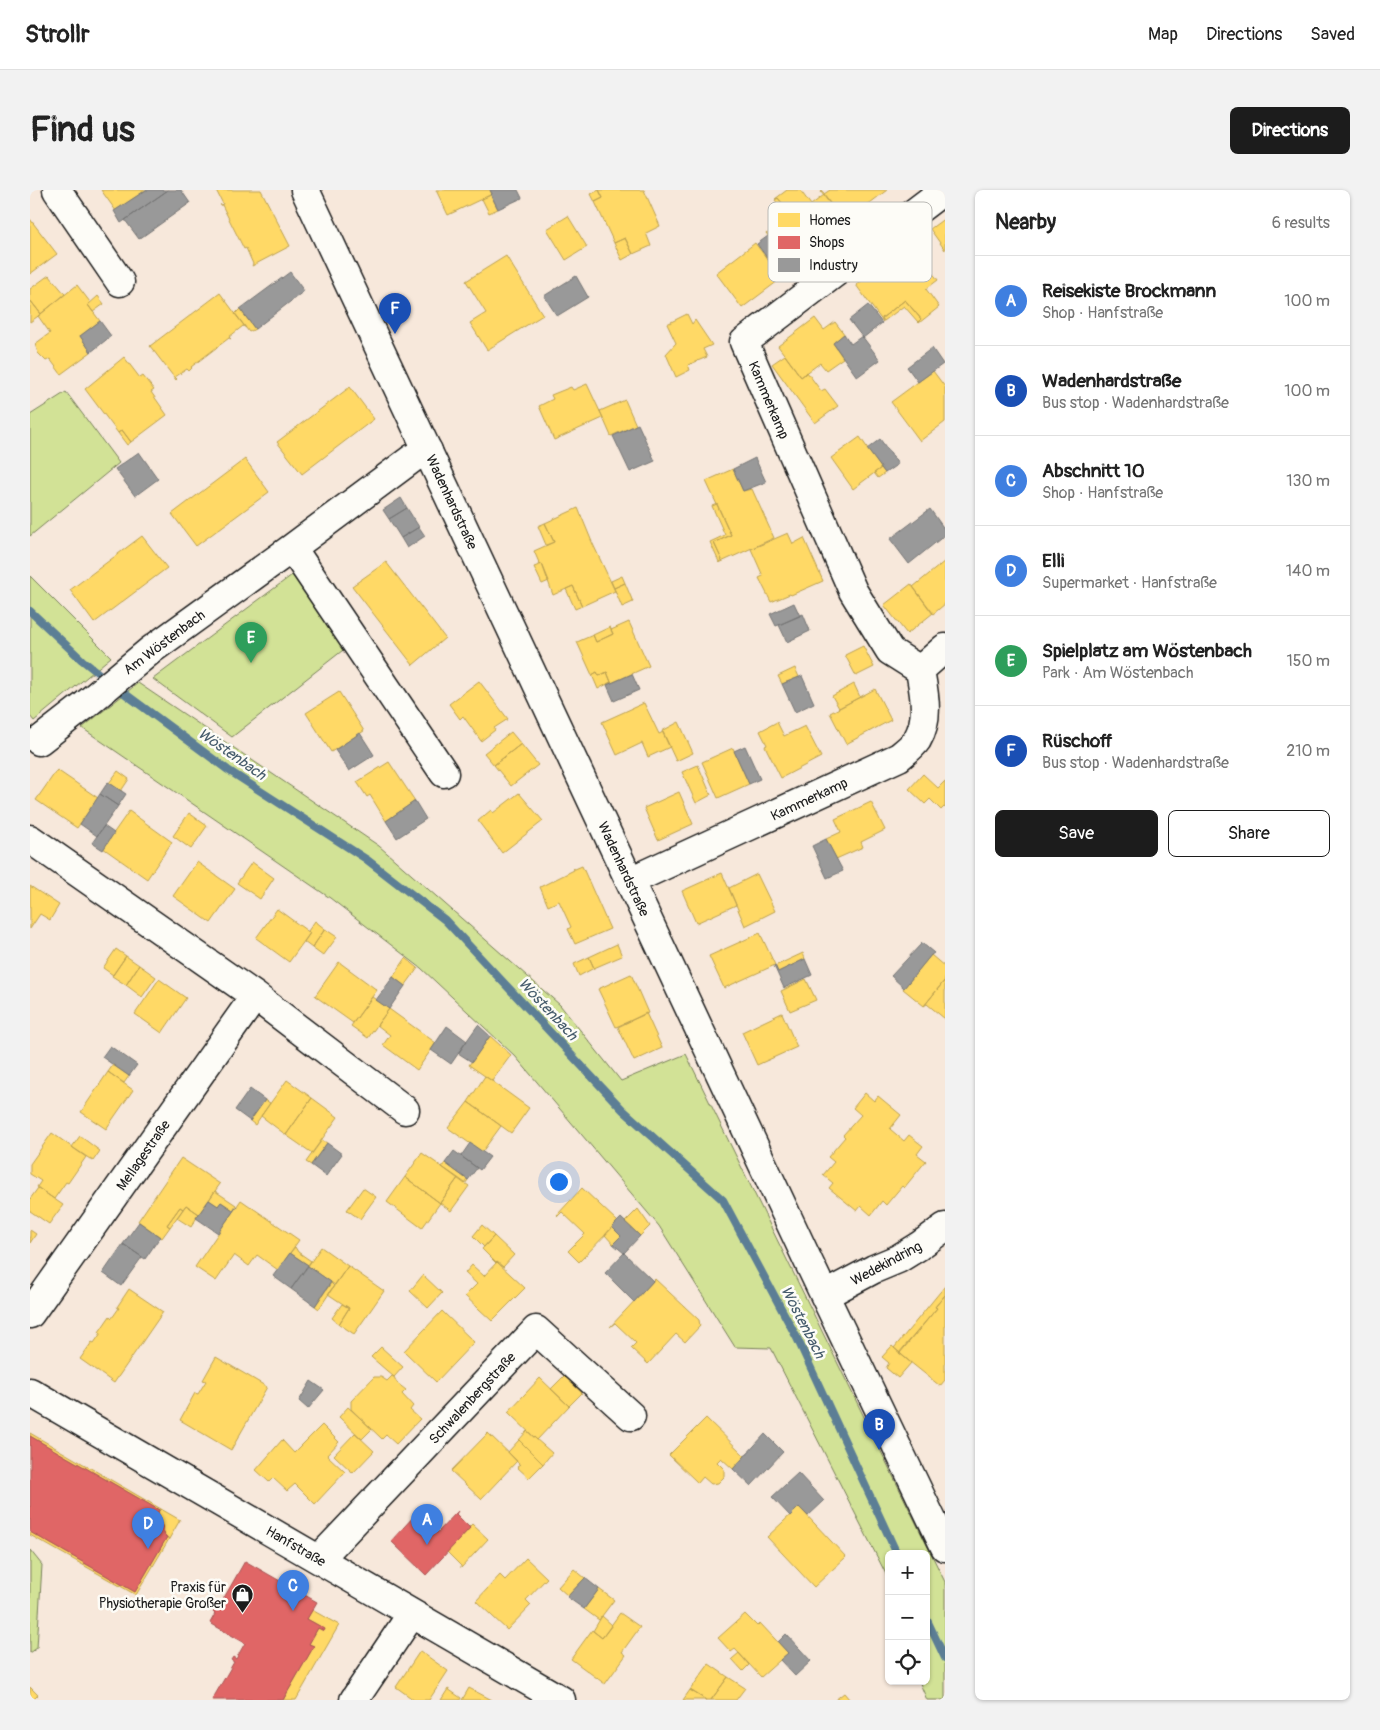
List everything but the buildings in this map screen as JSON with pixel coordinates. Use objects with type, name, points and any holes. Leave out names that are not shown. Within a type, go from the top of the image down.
[{"type":"street","points":[[57,190],[120,282]]},
{"type":"street","name":"Wadenhardstraße","points":[[305,190],[945,1547]]},
{"type":"street","name":"Kammerkamp","points":[[928,202],[944,190]]},
{"type":"street","name":"Kammerkamp","points":[[630,881],[899,757],[916,741],[924,724],[925,704],[920,670],[890,651],[854,591],[744,342],[823,282]]},
{"type":"street","name":"Am Wöstenbach","points":[[33,741],[84,706],[151,650],[413,458],[428,451]]},
{"type":"street","points":[[292,548],[444,773]]},
{"type":"street","points":[[920,670],[945,648]]},
{"type":"street","points":[[30,839],[256,996],[405,1110]]},
{"type":"street","name":"Mellagestraße","points":[[30,1314],[256,996]]},
{"type":"street","name":"Wedekindring","points":[[825,1295],[874,1269],[898,1259],[920,1246],[945,1227]]},
{"type":"street","name":"Schwalenbergstraße","points":[[319,1559],[536,1330],[631,1416]]},
{"type":"street","name":"Hanfstraße","points":[[30,1392],[561,1700]]},
{"type":"street","points":[[354,1700],[412,1615]]},
{"type":"green space","points":[[66,392],[119,463],[30,536],[30,415]]},
{"type":"green space","points":[[292,575],[347,647],[232,737],[153,679]]},
{"type":"green space","points":[[30,576],[111,657],[34,721],[30,716]]},
{"type":"green space","points":[[138,683],[379,846],[560,1005],[621,1081],[686,1054],[929,1550],[885,1550],[885,1572],[771,1348],[735,1347],[659,1226],[515,1056],[421,968],[330,898],[82,728]]},
{"type":"green space","points":[[30,1550],[42,1565],[37,1648],[30,1653]]},
{"type":"green space","points":[[930,1551],[945,1582],[945,1700],[927,1700],[921,1685],[930,1685]]},
{"type":"waterway","name":"Wöstenbach","points":[[30,611],[82,660],[107,680]]},
{"type":"waterway","name":"Wöstenbach","points":[[116,687],[228,770],[366,859],[445,920],[623,1110],[723,1200],[797,1338],[895,1550]]},
{"type":"waterway","name":"Wöstenbach","points":[[930,1626],[945,1658]]},
{"type":"place","name":"Rüschoff","points":[[395,334]]},
{"type":"place","name":"Spielplatz am Wöstenbach","points":[[251,663]]},
{"type":"place","name":"Wadenhardstraße","points":[[879,1450]]},
{"type":"place","name":"Reisekiste Brockmann","points":[[427,1545]]},
{"type":"place","name":"Elli","points":[[148,1549]]},
{"type":"place","name":"Abschnitt 10","points":[[293,1611]]},
{"type":"place","name":"Praxis für Physiotherapie Großer","points":[[242,1614]]}]
